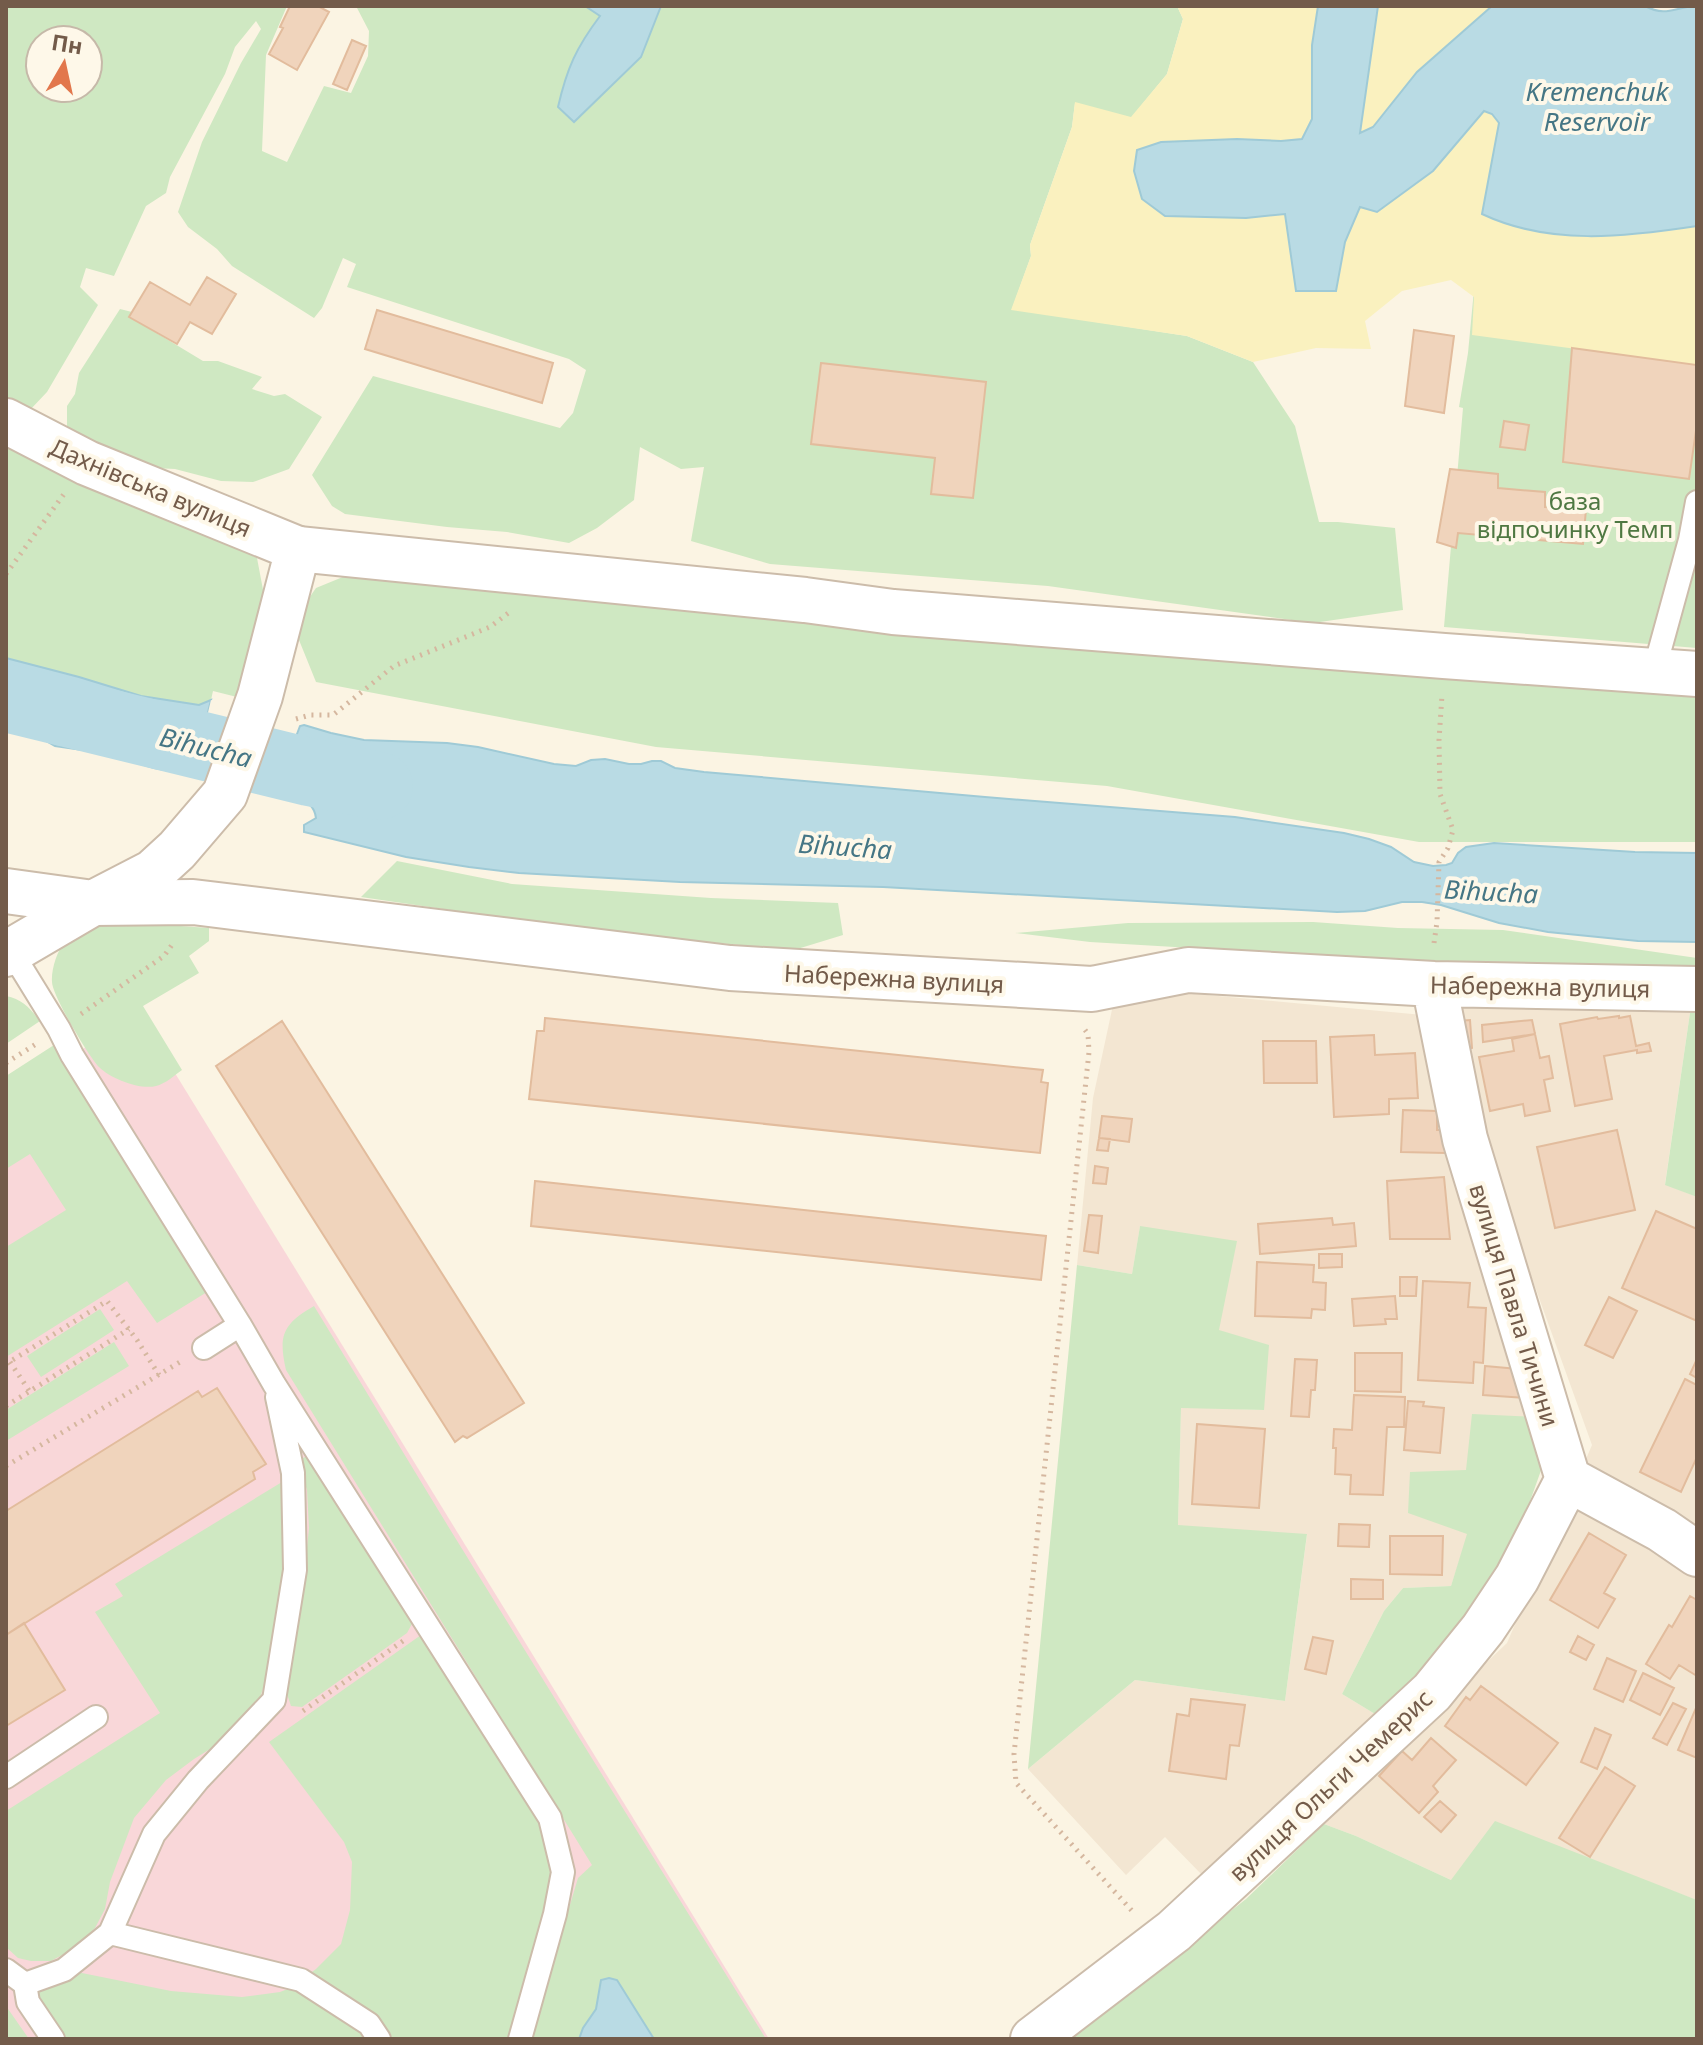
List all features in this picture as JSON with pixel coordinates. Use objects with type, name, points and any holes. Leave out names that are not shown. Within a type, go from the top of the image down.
[{"type":"street","name":"Дахнівська вулиця","points":[[6,421],[87,463],[298,549]]},
{"type":"street","points":[[14,950],[153,872],[177,850],[225,794],[278,708],[298,549],[805,600],[893,612],[1697,674]]},
{"type":"street","name":"Набережна вулиця","points":[[6,891],[93,903],[193,902],[730,968],[1047,987],[1092,989],[1188,970],[1434,984],[1697,989]]},
{"type":"street","name":"вулиця Павла Тичини","points":[[1434,984],[1465,1139],[1568,1479]]},
{"type":"street","points":[[1568,1479],[1662,1530],[1697,1554]]},
{"type":"street","name":"вулиця Ольги Чемерис","points":[[1033,2039],[1161,1942],[1432,1692],[1483,1629],[1517,1578],[1568,1479]]},
{"type":"lane","points":[[1654,671],[1687,554],[1697,502]]},
{"type":"lane","points":[[14,950],[72,1055],[274,1384],[550,1818],[563,1872],[555,1914],[520,2039]]},
{"type":"lane","points":[[197,1352],[240,1325]]},
{"type":"lane","points":[[25,1984],[64,1970],[110,1933],[154,1834],[198,1780],[274,1700],[295,1570],[293,1473],[274,1384]]},
{"type":"lane","points":[[6,1777],[96,1717]]},
{"type":"lane","points":[[110,1933],[301,1980],[369,2024],[379,2039]]},
{"type":"lane","points":[[6,1970],[25,1984],[28,2002],[53,2039]]},
{"type":"path","points":[[6,574],[87,463]]},
{"type":"path","points":[[278,708],[310,715],[333,715],[394,666],[490,627],[513,609]]},
{"type":"path","points":[[1437,922],[1439,862],[1448,848],[1453,830],[1440,794],[1439,740],[1444,656]]},
{"type":"path","points":[[59,1029],[164,956],[181,932],[193,902]]},
{"type":"path","points":[[1047,987],[1088,1034],[1089,1052],[1014,1754],[1016,1783],[1161,1942]]},
{"type":"path","points":[[30,1392],[8,1363],[107,1301],[159,1375]]},
{"type":"path","points":[[6,1406],[129,1329]]},
{"type":"path","points":[[6,1466],[197,1352]]},
{"type":"path","points":[[302,1712],[426,1623]]},
{"type":"shaded area","points":[[1175,992],[1423,1015],[1538,1417],[1468,1534],[1451,1586],[1403,1588],[1384,1611],[1342,1694],[1375,1714],[1205,1878],[1165,1837],[1126,1875],[1028,1769],[1135,1680],[1285,1701],[1307,1535],[1178,1526],[1181,1407],[1263,1410],[1219,1330],[1140,1226],[1132,1274],[1077,1265],[1093,1098],[1113,1005]]},
{"type":"shaded area","points":[[1445,994],[1691,1006],[1665,1184],[1697,1197],[1697,1900],[1616,1870],[1451,1880],[1324,1824],[1346,1796],[1507,1643],[1592,1445],[1511,1220]]},
{"type":"shaded area","points":[[138,1013],[769,2039],[26,2039],[6,2010],[6,1099]]},
{"type":"green space","points":[[6,6],[287,6],[266,55],[262,151],[287,162],[324,86],[351,93],[368,56],[369,31],[356,6],[585,6],[601,16],[574,58],[558,107],[574,122],[641,57],[661,6],[1177,6],[1183,19],[1167,74],[1131,118],[1075,103],[1072,127],[1030,245],[1031,256],[1012,309],[1187,336],[1253,362],[1295,426],[1319,522],[1395,528],[1403,610],[1313,623],[1048,586],[770,564],[691,541],[704,467],[681,469],[640,447],[634,500],[597,528],[569,543],[507,532],[345,514],[332,506],[312,475],[373,376],[560,428],[573,413],[586,370],[569,359],[347,287],[356,264],[343,258],[322,308],[314,318],[232,266],[217,249],[188,227],[178,212],[202,142],[261,29],[256,21],[235,47],[225,74],[170,177],[166,193],[146,206],[114,276],[86,268],[80,287],[98,305],[47,392],[29,411],[6,401]],"holes":[[[821,363],[986,382],[973,498],[931,493],[935,458],[812,443]]]},
{"type":"green space","name":"база відпочинку Темп","points":[[1697,226],[1697,648],[1444,627],[1463,408],[1459,407],[1468,353],[1479,237],[1623,235]]},
{"type":"green space","points":[[120,309],[132,312],[130,317],[203,361],[218,361],[262,377],[252,389],[274,396],[285,394],[322,417],[289,469],[253,482],[221,481],[175,469],[134,467],[67,435],[67,406],[75,394],[79,373]]},
{"type":"green space","points":[[6,438],[185,520],[257,558],[264,595],[241,698],[213,691],[211,700],[200,705],[141,696],[6,658]]},
{"type":"green space","points":[[355,572],[1697,685],[1697,842],[1419,842],[1107,786],[656,747],[316,682],[299,640],[300,611],[316,588]]},
{"type":"green space","points":[[397,861],[512,884],[838,903],[843,935],[794,950],[609,933],[361,897]]},
{"type":"green space","points":[[109,921],[209,928],[209,941],[189,956],[199,973],[143,1006],[182,1070],[156,1086],[126,1082],[99,1067],[72,1026],[52,982],[59,950],[65,941],[79,932]]},
{"type":"green space","points":[[1313,922],[1398,928],[1503,930],[1697,958],[1697,978],[1090,942],[1015,933],[1128,923]]},
{"type":"green space","points":[[6,996],[17,999],[40,1021],[6,1044]]},
{"type":"green space","points":[[1691,1006],[1697,1006],[1697,1197],[1665,1185]]},
{"type":"green space","points":[[54,1045],[207,1292],[157,1323],[127,1281],[6,1357],[6,1247],[66,1210],[30,1154],[6,1169],[6,1076]]},
{"type":"green space","points":[[1140,1226],[1237,1241],[1219,1330],[1269,1345],[1264,1410],[1181,1408],[1178,1525],[1307,1534],[1285,1701],[1135,1680],[1028,1769],[1077,1265],[1132,1274]]},
{"type":"green space","points":[[314,1306],[766,2039],[530,2039],[578,1878],[592,1865],[286,1370],[283,1348],[285,1332],[295,1319]]},
{"type":"green space","points":[[100,1309],[114,1330],[41,1377],[27,1356]]},
{"type":"green space","points":[[114,1342],[129,1366],[6,1441],[6,1410]]},
{"type":"green space","points":[[1472,1414],[1538,1417],[1544,1462],[1519,1532],[1464,1630],[1404,1695],[1375,1714],[1342,1694],[1384,1611],[1403,1588],[1451,1586],[1467,1534],[1408,1513],[1410,1472],[1466,1470]]},
{"type":"green space","points":[[310,1454],[413,1622],[407,1633],[302,1707],[291,1706],[287,1694],[309,1528],[307,1490],[298,1461]]},
{"type":"green space","points":[[282,1482],[287,1494],[282,1595],[270,1666],[260,1698],[215,1746],[166,1780],[134,1818],[110,1882],[105,1909],[95,1928],[75,1948],[51,1961],[18,1958],[6,1947],[6,1811],[160,1713],[95,1612],[123,1596],[115,1584]]},
{"type":"green space","points":[[421,1635],[541,1818],[554,1872],[508,2039],[65,2039],[35,1995],[72,1971],[171,1991],[242,1997],[290,1988],[316,1969],[341,1944],[350,1910],[352,1862],[344,1842],[269,1742]]},
{"type":"green space","points":[[1495,1821],[1697,1900],[1697,2039],[1068,2039],[1246,1899],[1324,1824],[1451,1880]]},
{"type":"green space","points":[[6,2006],[29,2039],[6,2039]]},
{"type":"sand","points":[[1177,6],[1318,6],[1312,45],[1312,119],[1302,140],[1161,142],[1246,218],[1285,214],[1336,291],[1345,242],[1360,206],[1377,212],[1433,171],[1483,111],[1492,114],[1623,235],[1697,226],[1697,365],[1472,335],[1474,297],[1451,280],[1402,291],[1365,321],[1371,349],[1316,348],[1253,362],[1187,336],[1011,310],[1031,256],[1030,245],[1072,127],[1075,102],[1131,117],[1167,74],[1183,19]]},
{"type":"sand","points":[[1378,6],[1492,6],[1417,72],[1373,127],[1360,134]]},
{"type":"water","points":[[585,6],[661,6],[641,57],[574,122],[558,107],[573,59],[600,16]]},
{"type":"water","name":"Kremenchuk Reservoir","points":[[1318,6],[1378,6],[1360,133],[1373,127],[1417,72],[1492,6],[1645,6],[1666,11],[1697,6],[1697,226],[1615,235],[1561,235],[1534,231],[1482,214],[1499,123],[1492,114],[1484,111],[1433,171],[1377,212],[1360,207],[1345,242],[1336,291],[1296,291],[1285,214],[1246,218],[1165,216],[1142,199],[1134,171],[1137,150],[1161,142],[1302,139],[1312,119],[1312,45]]},
{"type":"water","points":[[6,658],[141,696],[199,705],[211,700],[193,775],[154,768],[103,753],[55,746],[6,721]]},
{"type":"water","points":[[300,726],[364,740],[447,743],[554,764],[576,766],[605,759],[629,764],[661,761],[675,768],[704,772],[1235,817],[1369,839],[1391,847],[1414,862],[1433,866],[1452,863],[1466,847],[1494,843],[1697,853],[1697,942],[1638,941],[1548,932],[1499,923],[1422,902],[1337,912],[883,887],[680,882],[519,873],[469,867],[406,857],[304,832],[304,825],[316,818],[314,811],[308,803],[284,790],[291,750]]},
{"type":"water","points":[[601,1980],[617,1980],[654,2039],[579,2039],[596,2009]]},
{"type":"pier","points":[[211,700],[215,701],[197,776],[193,775]]},
{"type":"building","points":[[290,6],[318,6],[329,12],[297,70],[269,54],[283,28],[280,27]]},
{"type":"building","points":[[352,40],[366,46],[347,90],[333,84]]},
{"type":"building","points":[[207,277],[236,294],[212,334],[190,322],[177,344],[129,317],[150,282],[190,305]]},
{"type":"building","points":[[377,310],[553,363],[542,403],[365,349]]},
{"type":"building","points":[[1414,330],[1454,336],[1444,413],[1405,406]]},
{"type":"building","points":[[1572,348],[1697,365],[1697,424],[1689,479],[1563,462]]},
{"type":"building","points":[[821,363],[986,382],[973,498],[931,494],[935,458],[811,444]]},
{"type":"building","points":[[1504,421],[1529,425],[1525,450],[1500,447]]},
{"type":"building","points":[[1450,469],[1498,474],[1498,488],[1545,492],[1545,507],[1586,509],[1583,544],[1458,533],[1456,548],[1437,542]]},
{"type":"building","points":[[1630,1016],[1636,1046],[1649,1043],[1651,1051],[1637,1053],[1637,1050],[1604,1056],[1612,1099],[1575,1106],[1560,1024]]},
{"type":"building","points":[[545,1018],[1043,1070],[1041,1082],[1048,1083],[1040,1153],[529,1099],[537,1031],[544,1031]]},
{"type":"building","points":[[1470,1020],[1472,1048],[1460,1050],[1458,1021]]},
{"type":"building","points":[[1532,1020],[1535,1034],[1483,1042],[1482,1025]]},
{"type":"building","points":[[282,1021],[524,1403],[467,1438],[463,1436],[455,1442],[216,1066]]},
{"type":"building","points":[[1535,1034],[1540,1058],[1549,1056],[1553,1078],[1544,1080],[1550,1111],[1525,1116],[1523,1104],[1490,1111],[1479,1057],[1514,1051],[1512,1039]]},
{"type":"building","points":[[1374,1035],[1375,1055],[1415,1053],[1418,1098],[1389,1099],[1389,1114],[1334,1117],[1330,1037]]},
{"type":"building","points":[[1263,1041],[1316,1041],[1317,1083],[1264,1083]]},
{"type":"building","points":[[1403,1110],[1437,1111],[1437,1130],[1446,1130],[1445,1153],[1401,1152]]},
{"type":"building","points":[[1102,1116],[1132,1119],[1129,1142],[1099,1138]]},
{"type":"building","points":[[1617,1130],[1635,1210],[1555,1228],[1537,1147]]},
{"type":"building","points":[[1099,1138],[1110,1139],[1108,1151],[1097,1150]]},
{"type":"building","points":[[1095,1166],[1108,1168],[1106,1184],[1093,1183]]},
{"type":"building","points":[[1444,1177],[1450,1239],[1390,1239],[1387,1181]]},
{"type":"building","points":[[535,1181],[1046,1236],[1041,1280],[531,1226]]},
{"type":"building","points":[[1656,1211],[1697,1229],[1697,1321],[1622,1288]]},
{"type":"building","points":[[1089,1215],[1102,1216],[1098,1253],[1084,1251]]},
{"type":"building","points":[[1332,1218],[1333,1225],[1354,1223],[1356,1246],[1260,1254],[1258,1224]]},
{"type":"building","points":[[1319,1254],[1342,1254],[1342,1267],[1319,1268]]},
{"type":"building","points":[[1257,1262],[1314,1265],[1313,1282],[1326,1283],[1325,1310],[1312,1309],[1311,1318],[1255,1316]]},
{"type":"building","points":[[1400,1277],[1417,1277],[1416,1296],[1400,1296]]},
{"type":"building","points":[[1423,1281],[1470,1283],[1468,1307],[1486,1308],[1483,1363],[1474,1362],[1473,1383],[1418,1380]]},
{"type":"building","points":[[1395,1296],[1397,1319],[1385,1319],[1386,1324],[1354,1326],[1352,1299]]},
{"type":"building","points":[[1609,1297],[1637,1311],[1613,1358],[1585,1345]]},
{"type":"building","points":[[1355,1353],[1402,1353],[1401,1392],[1355,1391]]},
{"type":"building","points":[[1295,1359],[1317,1360],[1309,1417],[1291,1416]]},
{"type":"building","points":[[1697,1359],[1697,1378],[1690,1374]]},
{"type":"building","points":[[1485,1366],[1518,1369],[1527,1398],[1483,1395]]},
{"type":"building","points":[[1685,1379],[1697,1385],[1697,1457],[1681,1492],[1640,1472]]},
{"type":"building","points":[[217,1388],[266,1464],[253,1472],[255,1479],[6,1635],[6,1511],[198,1391],[202,1397]]},
{"type":"building","points":[[1354,1395],[1405,1397],[1404,1427],[1387,1427],[1383,1495],[1350,1494],[1351,1475],[1335,1474],[1334,1429],[1352,1430]]},
{"type":"building","points":[[1408,1401],[1444,1408],[1440,1453],[1404,1450]]},
{"type":"building","points":[[1197,1424],[1265,1429],[1259,1508],[1192,1504]]},
{"type":"building","points":[[1339,1524],[1370,1525],[1369,1547],[1338,1546]]},
{"type":"building","points":[[1589,1533],[1626,1555],[1604,1593],[1615,1599],[1598,1628],[1550,1600]]},
{"type":"building","points":[[1390,1536],[1443,1536],[1442,1575],[1390,1574]]},
{"type":"building","points":[[1351,1579],[1383,1580],[1383,1599],[1351,1599]]},
{"type":"building","points":[[1690,1596],[1697,1600],[1697,1676],[1679,1665],[1670,1679],[1646,1664]]},
{"type":"building","points":[[24,1623],[65,1690],[6,1726],[6,1635]]},
{"type":"building","points":[[1578,1636],[1594,1645],[1586,1660],[1570,1652]]},
{"type":"building","points":[[1313,1637],[1333,1641],[1326,1674],[1305,1669]]},
{"type":"building","points":[[1607,1658],[1636,1671],[1623,1702],[1594,1689]]},
{"type":"building","points":[[1643,1673],[1674,1688],[1660,1715],[1630,1700]]},
{"type":"building","points":[[1481,1686],[1558,1743],[1526,1785],[1445,1726],[1466,1697],[1470,1700]]},
{"type":"building","points":[[1191,1699],[1245,1705],[1239,1746],[1230,1745],[1226,1779],[1169,1771],[1177,1714],[1189,1716]]},
{"type":"building","points":[[1673,1703],[1686,1709],[1667,1745],[1653,1738]]},
{"type":"building","points":[[1697,1708],[1697,1758],[1678,1750]]},
{"type":"building","points":[[1595,1728],[1611,1735],[1597,1769],[1581,1762]]},
{"type":"building","points":[[1431,1738],[1456,1760],[1433,1786],[1438,1792],[1419,1813],[1379,1776],[1402,1751],[1412,1760]]},
{"type":"building","points":[[1605,1767],[1635,1786],[1590,1857],[1559,1838]]},
{"type":"building","points":[[1440,1801],[1456,1815],[1441,1832],[1424,1817]]},
{"type":"waterway","name":"Bihucha","points":[[6,698],[309,772],[379,786]]}]
